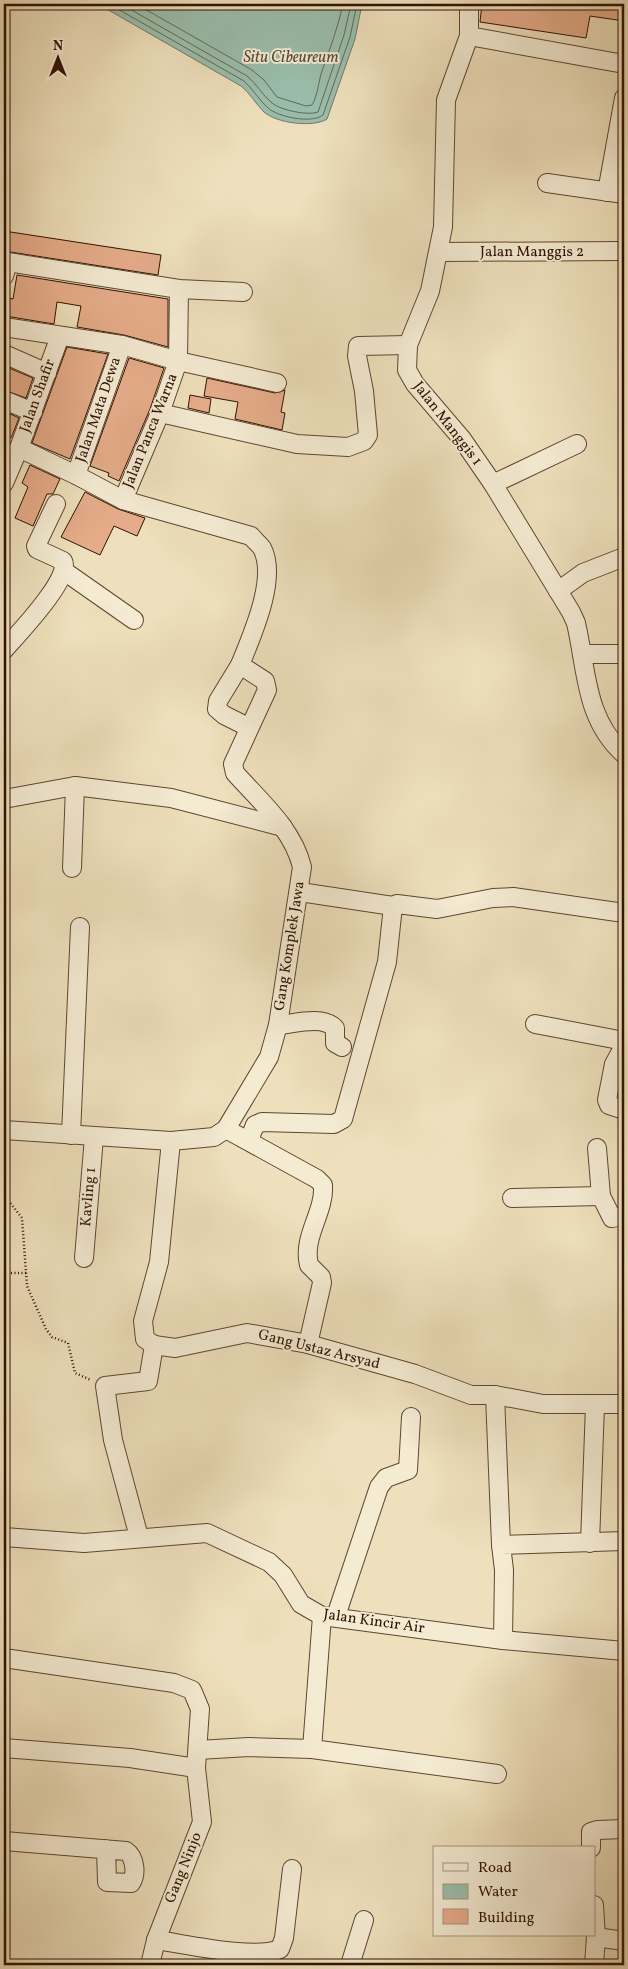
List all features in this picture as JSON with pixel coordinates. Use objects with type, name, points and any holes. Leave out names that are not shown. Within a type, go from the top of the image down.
[{"type":"street","name":"Jalan Manggis 1","points":[[469,4],[469,36],[446,100],[444,227],[430,291],[408,345],[406,370],[415,384],[462,439],[493,484],[558,591],[576,623],[596,718],[605,735],[624,754]]},
{"type":"street","points":[[469,36],[624,64]]},
{"type":"street","points":[[547,183],[616,193],[624,98]]},
{"type":"street","name":"Jalan Manggis 2","points":[[439,252],[624,251]]},
{"type":"street","points":[[5,267],[179,289],[242,292]]},
{"type":"street","name":"Jalan Panca Warna","points":[[123,500],[160,414],[178,361],[179,289]]},
{"type":"street","points":[[4,327],[122,345],[178,361],[277,383]]},
{"type":"street","name":"Jalan Shafir","points":[[4,483],[33,412],[60,336]]},
{"type":"street","name":"Jalan Mata Dewa","points":[[76,474],[122,345]]},
{"type":"street","points":[[160,414],[297,444],[348,447],[364,441],[368,435],[364,391],[356,350],[358,346],[408,345]]},
{"type":"street","points":[[4,354],[46,373]]},
{"type":"street","points":[[4,400],[33,412]]},
{"type":"street","points":[[493,484],[577,444]]},
{"type":"street","points":[[19,448],[76,474],[123,500],[250,536],[262,548],[266,580],[262,607],[240,665],[218,701],[217,709],[224,715],[248,727]]},
{"type":"street","points":[[4,650],[39,611],[64,571],[63,561],[36,546],[56,504]]},
{"type":"street","points":[[558,591],[583,573],[624,557]]},
{"type":"street","points":[[64,571],[134,620]]},
{"type":"street","points":[[582,654],[624,654]]},
{"type":"street","name":"Gang Komplek Jawa","points":[[226,1129],[265,1067],[278,1026],[300,892],[301,862],[283,827],[235,773],[233,764],[236,754],[266,690],[265,681],[240,665]]},
{"type":"street","points":[[72,868],[75,786]]},
{"type":"street","points":[[4,799],[75,786],[171,798],[283,827]]},
{"type":"street","points":[[300,892],[393,906],[397,904],[437,909],[493,898],[513,897],[624,913]]},
{"type":"street","points":[[249,1140],[256,1125],[262,1122],[334,1124],[343,1119],[387,962],[393,906]]},
{"type":"street","points":[[71,1135],[80,927]]},
{"type":"street","points":[[278,1026],[313,1021],[327,1022],[335,1028],[335,1043],[342,1047]]},
{"type":"street","points":[[535,1024],[624,1041]]},
{"type":"street","points":[[624,1046],[614,1064],[607,1100],[609,1105],[624,1110]]},
{"type":"street","points":[[4,1130],[171,1141],[214,1137],[226,1129],[317,1179],[323,1185],[323,1194],[308,1243],[307,1253],[309,1265],[322,1277],[322,1283],[308,1344]]},
{"type":"street","name":"Kavling 1","points":[[84,1258],[94,1137]]},
{"type":"street","points":[[139,1537],[113,1440],[105,1386],[148,1381],[154,1345],[145,1339],[143,1321],[159,1262],[171,1141]]},
{"type":"street","points":[[597,1148],[601,1196],[612,1218],[624,1216]]},
{"type":"street","points":[[512,1198],[601,1196]]},
{"type":"street","name":"Gang Ustaz Arsyad","points":[[154,1345],[175,1348],[246,1333],[308,1344],[415,1374],[471,1396],[495,1395],[539,1404],[624,1404]]},
{"type":"street","points":[[495,1395],[504,1570],[503,1640]]},
{"type":"street","points":[[590,1542],[595,1405]]},
{"type":"street","points":[[312,1749],[329,1616],[379,1487],[386,1478],[408,1470],[411,1417]]},
{"type":"street","name":"Jalan Kincir Air","points":[[4,1537],[84,1543],[139,1537],[207,1533],[269,1562],[283,1575],[301,1604],[329,1616],[503,1640],[624,1651]]},
{"type":"street","points":[[502,1545],[624,1541]]},
{"type":"street","name":"Gang Ninjo","points":[[4,1658],[174,1683],[192,1690],[200,1709],[196,1768],[202,1822],[156,1940],[150,1965]]},
{"type":"street","points":[[198,1750],[249,1747],[312,1749],[497,1774]]},
{"type":"street","points":[[4,1748],[130,1758],[196,1768]]},
{"type":"street","points":[[591,1846],[592,1832],[597,1830],[624,1829]]},
{"type":"street","points":[[4,1841],[106,1849]]},
{"type":"street","points":[[156,1940],[231,1951],[272,1952],[280,1949],[284,1938],[292,1869]]},
{"type":"street","points":[[350,1965],[364,1920]]},
{"type":"street","points":[[594,1965],[596,1937],[624,1941]]},
{"type":"path","points":[[4,1194],[22,1218],[27,1286],[46,1330],[52,1337],[68,1343],[74,1373],[105,1386]]},
{"type":"path","points":[[4,1273],[26,1273]]},
{"type":"water","name":"Situ Cibeureum","points":[[98,4],[362,4],[355,39],[327,119],[321,122],[304,124],[270,116],[264,112],[241,86]]},
{"type":"building","points":[[482,4],[624,4],[624,21],[590,16],[586,38],[480,22]]},
{"type":"building","points":[[4,231],[161,255],[158,275],[4,251]]},
{"type":"building","points":[[17,275],[168,299],[168,347],[124,335],[77,327],[81,306],[57,302],[54,324],[5,316],[8,298],[13,299]]},
{"type":"building","points":[[67,347],[108,354],[70,459],[32,443]]},
{"type":"building","points":[[129,358],[164,368],[150,409],[119,481],[108,476],[109,473],[90,466]]},
{"type":"building","points":[[4,366],[33,378],[26,398],[4,390]]},
{"type":"building","points":[[207,378],[275,393],[285,390],[281,412],[285,413],[282,430],[235,419],[238,402],[204,396]]},
{"type":"building","points":[[190,395],[211,399],[209,413],[188,408]]},
{"type":"building","points":[[4,411],[19,418],[11,438],[4,435]]},
{"type":"building","points":[[30,465],[60,479],[53,494],[47,494],[33,526],[15,518],[28,487],[22,483]]},
{"type":"building","points":[[85,492],[118,509],[145,518],[137,536],[114,526],[100,555],[61,537]]}]
